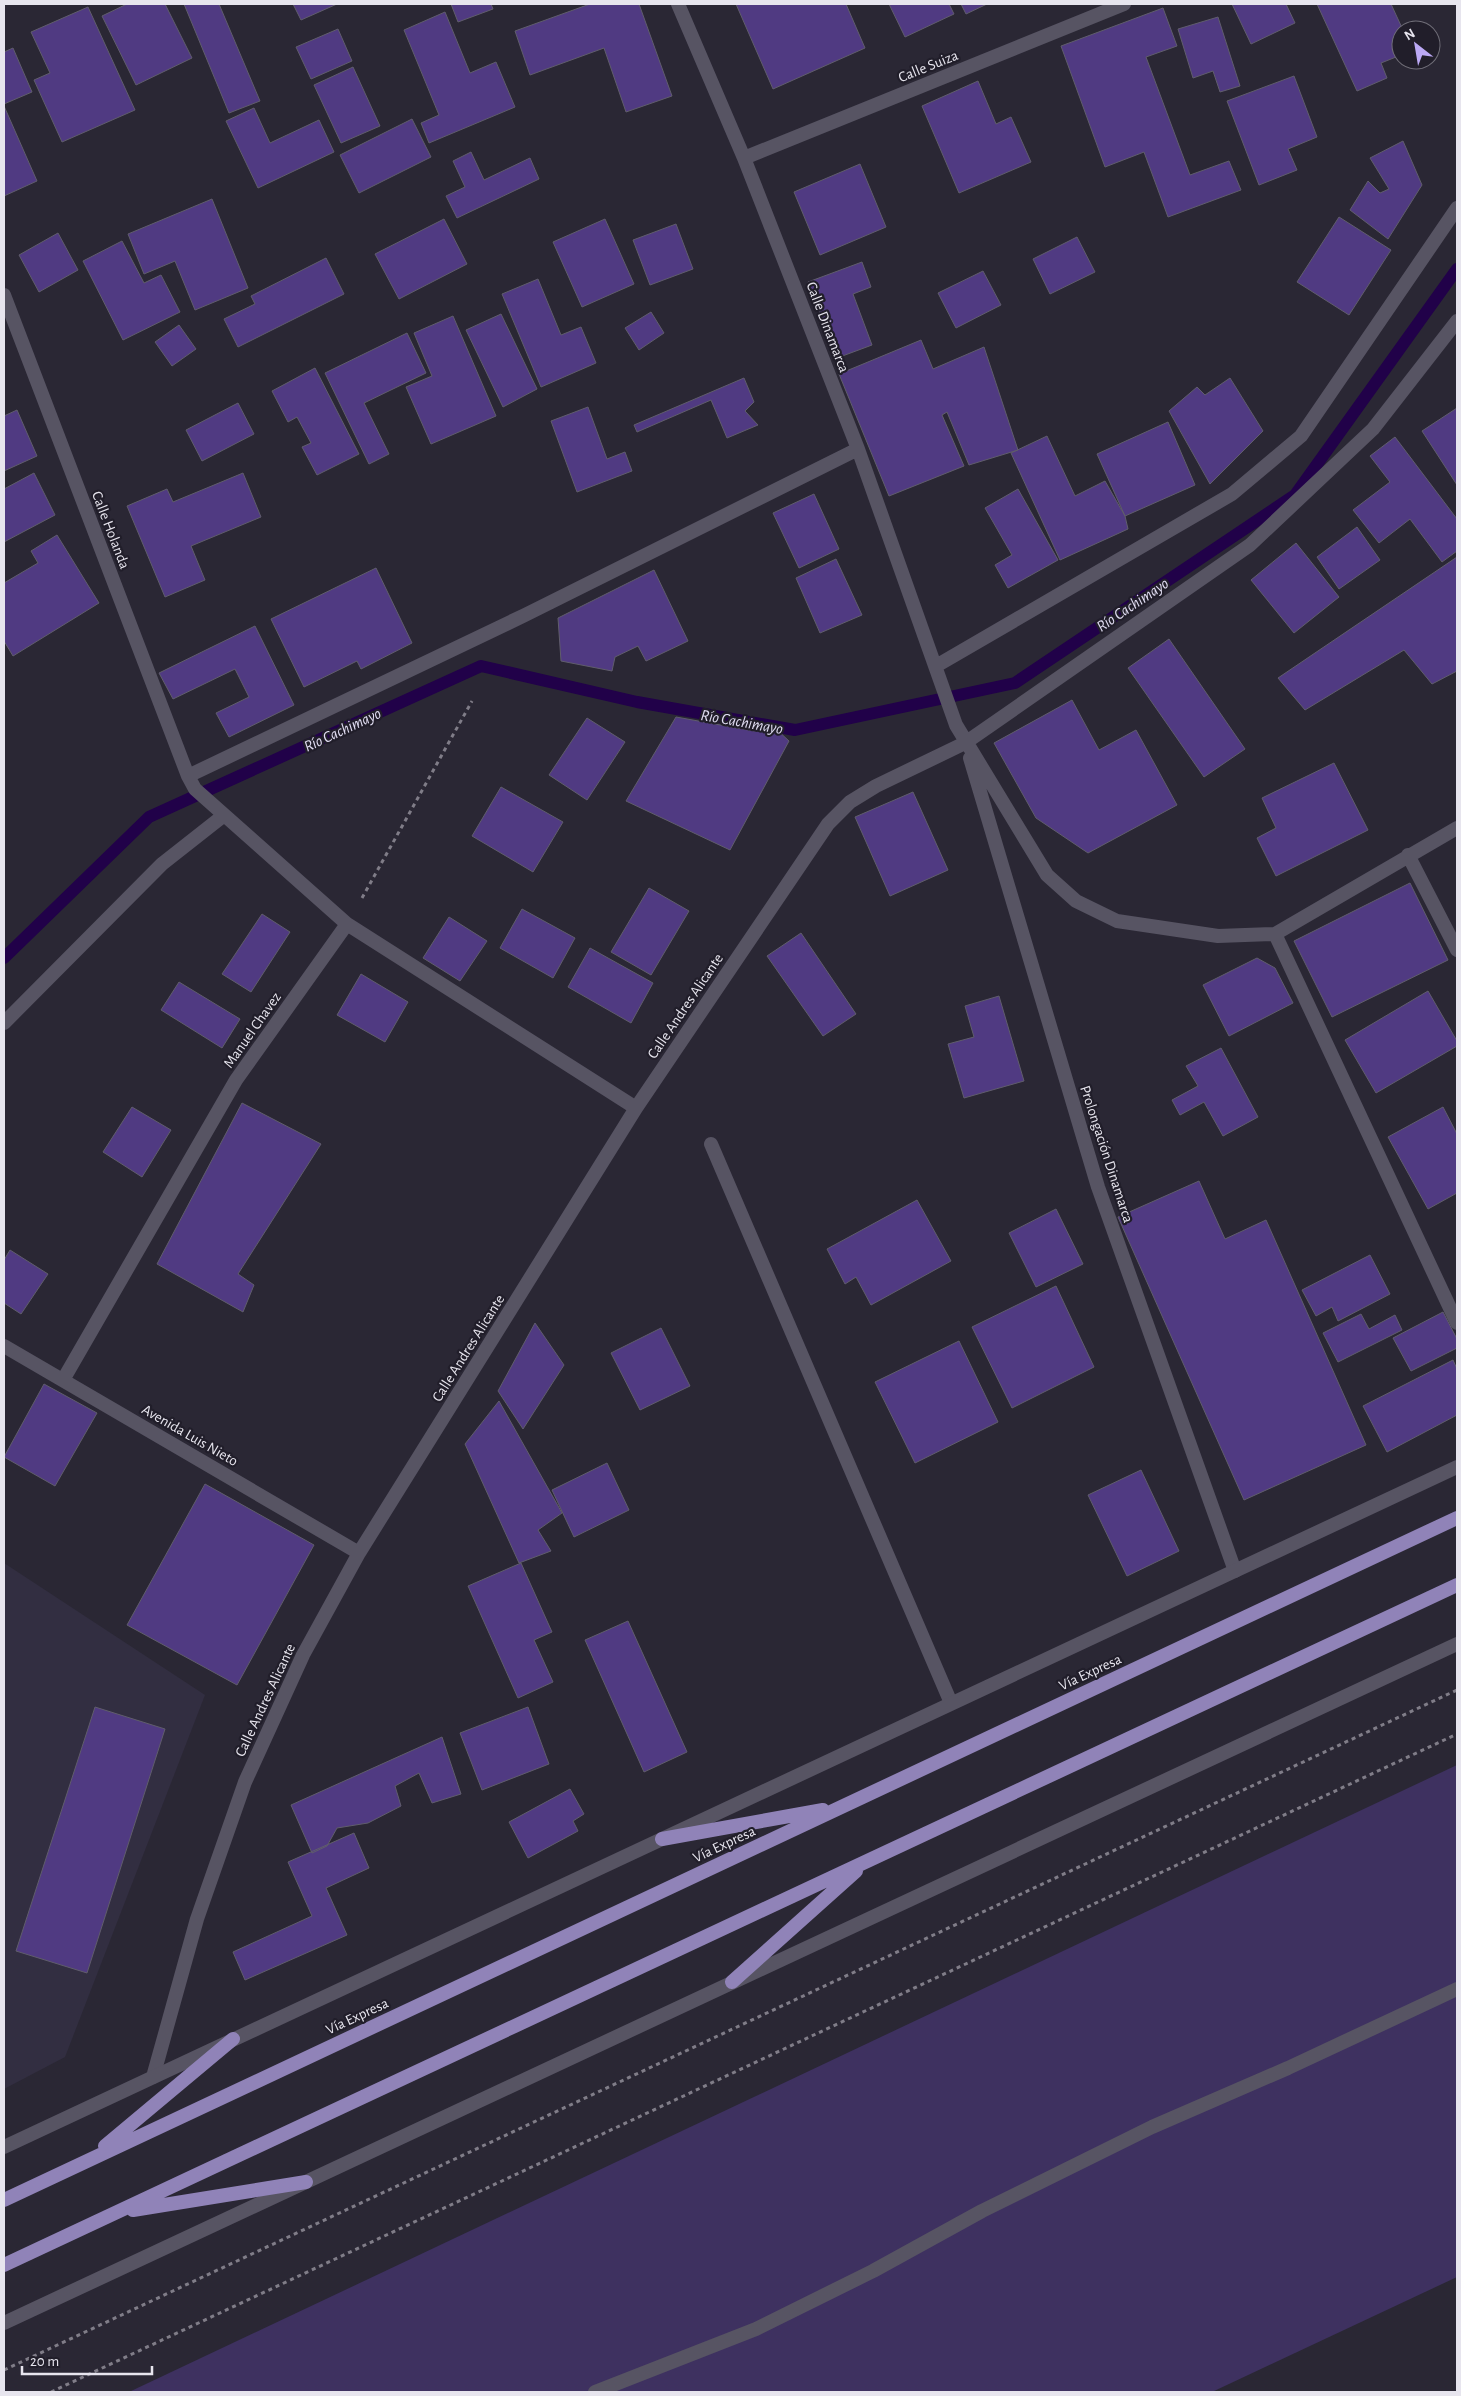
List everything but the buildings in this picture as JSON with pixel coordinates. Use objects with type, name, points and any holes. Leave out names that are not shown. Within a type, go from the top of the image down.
[{"type":"main road","name":"Vía Expresa","points":[[4,2200],[1457,1518]]},
{"type":"main road","points":[[4,2265],[1457,1585]]},
{"type":"main road","points":[[662,1839],[843,1806]]},
{"type":"main road","points":[[732,1982],[868,1861]]},
{"type":"main road","points":[[90,2160],[233,2040]]},
{"type":"main road","points":[[115,2214],[306,2182]]},
{"type":"street","name":"Calle Dinamarca","points":[[678,4],[744,158],[858,448],[956,725],[966,742]]},
{"type":"street","name":"Calle Suiza","points":[[744,158],[1124,4]]},
{"type":"street","points":[[936,666],[1232,494],[1301,436],[1457,208]]},
{"type":"street","name":"Calle Holanda","points":[[4,295],[188,776],[196,789],[223,816],[346,924],[636,1108]]},
{"type":"street","name":"Calle Andres Alicante","points":[[153,2077],[196,1919],[245,1782],[303,1655],[359,1553],[636,1108],[828,824],[850,802],[876,786],[966,742],[1250,545],[1373,429],[1457,320]]},
{"type":"street","points":[[188,776],[525,615],[858,448]]},
{"type":"street","points":[[966,742],[1047,875],[1076,901],[1118,922],[1218,936],[1275,934],[1457,828]]},
{"type":"street","name":"Prolongación Dinamarca","points":[[966,742],[993,840],[1098,1187],[1235,1571]]},
{"type":"street","points":[[4,1023],[162,864],[223,816]]},
{"type":"street","points":[[1408,855],[1457,950]]},
{"type":"street","name":"Manuel Chavez","points":[[63,1380],[236,1080],[346,924]]},
{"type":"street","points":[[1275,934],[1457,1323]]},
{"type":"street","points":[[711,1144],[951,1703]]},
{"type":"street","name":"Avenida Luis Nieto","points":[[4,1346],[359,1553]]},
{"type":"street","name":"Vía Expresa","points":[[4,2147],[1457,1467]]},
{"type":"street","points":[[4,2323],[1457,1644]]},
{"type":"street","points":[[595,2392],[756,2329],[873,2270],[982,2211],[1152,2127],[1288,2068],[1457,1989]]},
{"type":"path","points":[[346,924],[472,701]]},
{"type":"path","points":[[4,2370],[1457,1690]]},
{"type":"path","points":[[51,2392],[1457,1734]]},
{"type":"shaded area","points":[[4,1563],[205,1695],[65,2057],[4,2089]]},
{"type":"shaded area","points":[[1457,1765],[1457,2277],[1212,2392],[129,2392]]},
{"type":"waterway","name":"Río Cachimayo","points":[[4,958],[149,817],[481,666],[637,702],[795,730],[1015,683],[1295,495],[1457,269]]}]
